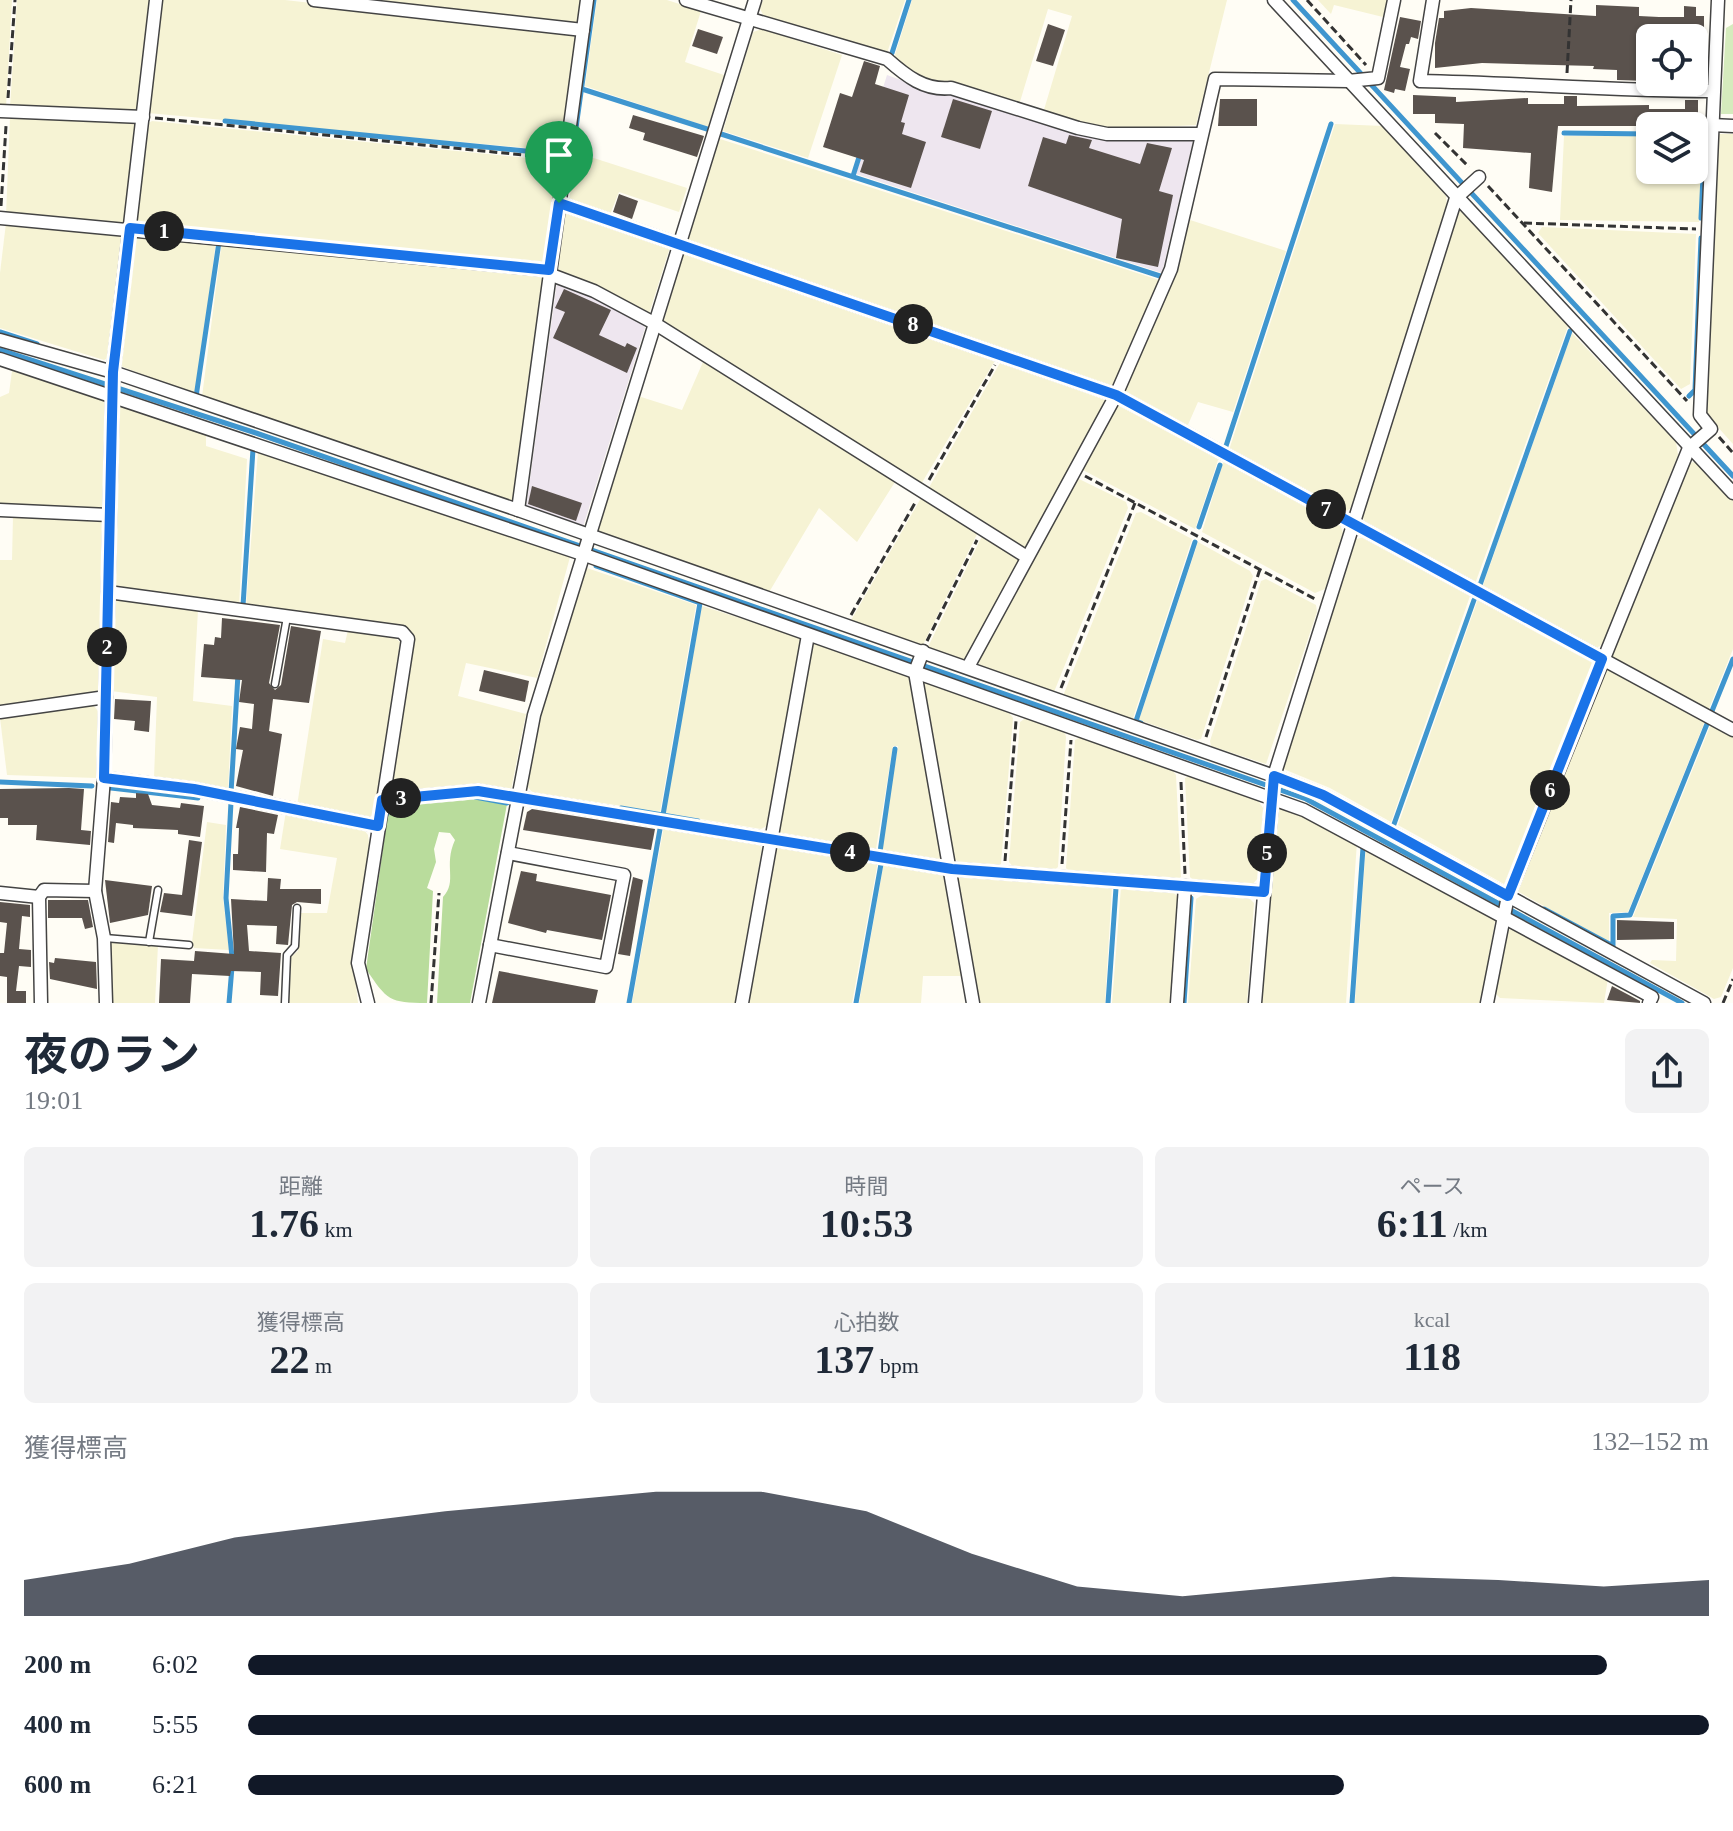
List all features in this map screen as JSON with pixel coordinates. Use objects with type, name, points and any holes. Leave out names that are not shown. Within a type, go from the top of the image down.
[{"type":"street","points":[[106,1003],[104,938],[95,891],[104,778],[112,384],[156,0]]},
{"type":"street","points":[[314,0],[583,30]]},
{"type":"street","points":[[518,510],[587,0]]},
{"type":"street","points":[[686,0],[887,59],[907,77],[938,89],[951,88],[1078,128],[1107,134],[1201,134]]},
{"type":"street","points":[[479,1003],[534,715],[755,0]]},
{"type":"street","points":[[1274,0],[1733,493]]},
{"type":"street","points":[[968,667],[1116,395],[1171,269],[1215,79],[1350,81],[1378,78],[1394,0]]},
{"type":"street","points":[[1433,0],[1420,81],[1713,91]]},
{"type":"street","points":[[1488,1003],[1506,907],[1602,659],[1691,446],[1709,430],[1700,415],[1718,0]]},
{"type":"street","points":[[1717,16],[1733,16]]},
{"type":"street","points":[[0,111],[143,117]]},
{"type":"street","points":[[1711,125],[1733,126]]},
{"type":"street","points":[[1255,1003],[1274,778],[1458,196],[1477,179]]},
{"type":"street","points":[[559,203],[1116,395],[1733,730]]},
{"type":"street","points":[[0,218],[130,228],[549,272],[594,291],[654,323],[1027,557]]},
{"type":"street","points":[[0,340],[112,384],[808,635],[916,670],[1271,797],[1704,1003]]},
{"type":"street","points":[[0,359],[112,384],[518,510],[1323,795],[1652,997],[1649,1003]]},
{"type":"street","points":[[0,510],[109,515]]},
{"type":"street","points":[[108,592],[402,632],[408,639],[358,963],[368,1003]]},
{"type":"street","points":[[742,1003],[808,635]]},
{"type":"street","points":[[923,653],[916,670],[973,1003]]},
{"type":"street","points":[[0,712],[106,697]]},
{"type":"street","points":[[104,778],[194,789],[378,826]]},
{"type":"street","points":[[382,800],[478,791],[952,869],[1264,892]]},
{"type":"street","points":[[490,945],[606,967],[624,875],[508,853]]},
{"type":"street","points":[[1177,1003],[1185,886]]},
{"type":"street","points":[[41,1003],[39,897],[44,890],[95,891]]},
{"type":"street","points":[[0,893],[39,897]]},
{"type":"lane","points":[[275,684],[287,617]]},
{"type":"lane","points":[[149,942],[158,890]]},
{"type":"lane","points":[[285,1003],[287,955],[295,946],[297,908]]},
{"type":"lane","points":[[104,938],[189,945]]},
{"type":"path","points":[[1307,0],[1378,78]]},
{"type":"path","points":[[1567,88],[1571,0]]},
{"type":"path","points":[[143,117],[565,159]]},
{"type":"path","points":[[1435,133],[1477,179],[1524,223],[1700,415]]},
{"type":"path","points":[[1524,223],[1707,230]]},
{"type":"path","points":[[1709,430],[1733,453]]},
{"type":"path","points":[[1075,470],[1328,605]]},
{"type":"path","points":[[1057,699],[1135,503]]},
{"type":"path","points":[[923,653],[983,529]]},
{"type":"path","points":[[1202,750],[1260,569]]},
{"type":"path","points":[[1005,873],[1017,708]]},
{"type":"path","points":[[1061,877],[1072,728]]},
{"type":"path","points":[[1180,766],[1185,886]]},
{"type":"path","points":[[431,1003],[439,893]]},
{"type":"path","points":[[1723,1003],[1733,979]]},
{"type":"shaded area","points":[[0,0],[12,0],[6,107],[0,107]]},
{"type":"shaded area","points":[[17,0],[152,0],[139,111],[10,107]]},
{"type":"shaded area","points":[[161,0],[285,0],[572,33],[576,40],[559,151],[148,113]]},
{"type":"shaded area","points":[[339,0],[582,0],[578,24]]},
{"type":"shaded area","points":[[597,0],[667,0],[701,11],[685,62],[724,75],[708,127],[585,86]]},
{"type":"shaded area","points":[[763,0],[905,0],[887,53],[765,18],[760,9]]},
{"type":"shaded area","points":[[912,0],[1227,0],[1196,125],[1107,130],[1043,113],[1072,16],[1048,9],[1019,105],[908,72],[894,58]]},
{"type":"shaded area","points":[[1318,0],[1387,0],[1383,17],[1334,5],[1331,14]]},
{"type":"shaded area","points":[[762,29],[842,55],[808,158],[723,131],[753,32]]},
{"type":"shaded area","points":[[887,75],[940,94],[953,93],[1077,132],[1187,136],[1193,141],[1162,273],[856,174]]},
{"type":"shaded area","points":[[10,117],[138,123],[125,220],[121,224],[6,215]]},
{"type":"shaded area","points":[[152,121],[558,161],[545,262],[540,265],[138,225],[135,221],[147,124]]},
{"type":"shaded area","points":[[1335,124],[1383,126],[1446,196],[1447,206],[1352,508],[1344,512],[1229,450]]},
{"type":"shaded area","points":[[1718,134],[1733,134],[1733,444],[1707,415],[1703,404]]},
{"type":"shaded area","points":[[1564,136],[1636,136],[1636,184],[1700,184],[1699,222],[1560,220]]},
{"type":"shaded area","points":[[717,138],[1159,280],[1114,384],[1107,387],[689,242],[686,237]]},
{"type":"shaded area","points":[[575,152],[687,188],[679,212],[619,192],[609,217],[569,203]]},
{"type":"shaded area","points":[[566,208],[671,244],[649,314],[558,271]]},
{"type":"shaded area","points":[[1462,211],[1568,326],[1475,584],[1366,525],[1361,513],[1456,213]]},
{"type":"shaded area","points":[[1187,219],[1286,251],[1233,412],[1198,402],[1187,427],[1125,394],[1125,386]]},
{"type":"shaded area","points":[[6,223],[122,232],[125,236],[110,357],[104,360],[0,328],[0,273]]},
{"type":"shaded area","points":[[1542,227],[1696,234],[1690,384],[1681,389],[1538,233]]},
{"type":"shaded area","points":[[134,236],[216,241],[196,395],[118,365]]},
{"type":"shaded area","points":[[222,241],[538,272],[544,278],[516,497],[511,503],[202,397]]},
{"type":"shaded area","points":[[688,251],[996,359],[920,486],[663,324],[683,252]]},
{"type":"shaded area","points":[[557,282],[640,320],[645,328],[583,527],[526,508]]},
{"type":"shaded area","points":[[1572,333],[1676,442],[1678,455],[1602,645],[1594,649],[1482,588]]},
{"type":"shaded area","points":[[1001,361],[1105,400],[1026,550],[927,491]]},
{"type":"shaded area","points":[[703,362],[895,482],[857,542],[819,508],[768,594],[597,532],[638,396],[682,410]]},
{"type":"shaded area","points":[[12,371],[107,401],[105,508],[100,512],[0,506],[0,397],[9,393]]},
{"type":"shaded area","points":[[120,404],[206,433],[206,446],[247,459],[239,606],[117,589],[112,583],[115,407]]},
{"type":"shaded area","points":[[1115,404],[1219,457],[1195,529],[1081,469]]},
{"type":"shaded area","points":[[258,451],[570,557],[537,678],[466,663],[458,696],[526,714],[511,790],[390,795],[413,638],[246,607]]},
{"type":"shaded area","points":[[1224,460],[1340,524],[1343,533],[1325,589],[1315,593],[1202,532]]},
{"type":"shaded area","points":[[1697,462],[1733,500],[1733,649],[1708,711],[1612,658],[1611,650],[1687,463]]},
{"type":"shaded area","points":[[1075,477],[1126,502],[1128,508],[1054,692],[980,665],[976,658]]},
{"type":"shaded area","points":[[921,498],[978,532],[922,647],[850,622]]},
{"type":"shaded area","points":[[1141,512],[1192,539],[1132,721],[1063,696],[1136,513]]},
{"type":"shaded area","points":[[13,516],[99,519],[104,524],[101,689],[96,693],[0,707],[0,560],[12,560]]},
{"type":"shaded area","points":[[983,534],[1022,558],[969,660],[964,661],[927,649]]},
{"type":"shaded area","points":[[1363,537],[1470,596],[1391,822],[1330,788],[1281,768],[1354,540]]},
{"type":"shaded area","points":[[1198,542],[1250,571],[1253,576],[1201,739],[1197,740],[1139,720]]},
{"type":"shaded area","points":[[584,567],[696,605],[660,812],[532,792],[527,786],[539,717]]},
{"type":"shaded area","points":[[1266,579],[1316,605],[1317,612],[1266,764],[1211,746],[1210,741],[1261,581]]},
{"type":"shaded area","points":[[118,598],[198,610],[193,701],[232,706],[228,791],[154,778],[157,697],[111,691],[112,602]]},
{"type":"shaded area","points":[[1478,599],[1591,661],[1594,666],[1509,880],[1504,884],[1398,825]]},
{"type":"shaded area","points":[[702,606],[799,637],[802,644],[767,826],[761,829],[665,813]]},
{"type":"shaded area","points":[[348,630],[394,637],[400,642],[375,812],[368,820],[297,806],[323,639],[345,643]]},
{"type":"shaded area","points":[[814,643],[906,675],[912,682],[946,860],[941,865],[885,855],[885,851],[881,850],[898,746],[893,746],[876,849],[778,832],[809,645]]},
{"type":"shaded area","points":[[1610,670],[1705,721],[1628,912],[1609,913],[1609,942],[1517,891],[1516,885],[1603,671]]},
{"type":"shaded area","points":[[925,682],[1007,710],[1013,718],[1001,864],[997,867],[962,864],[953,858],[922,684]]},
{"type":"shaded area","points":[[93,705],[98,711],[96,778],[7,775],[0,718]]},
{"type":"shaded area","points":[[1027,717],[1064,730],[1066,737],[1058,867],[1052,872],[1014,868],[1009,862],[1020,722]]},
{"type":"shaded area","points":[[1711,724],[1733,736],[1733,968],[1721,997],[1714,999],[1650,963],[1652,960],[1676,961],[1677,919],[1633,917]]},
{"type":"shaded area","points":[[1081,737],[1170,767],[1176,775],[1181,877],[1175,881],[1071,874],[1066,868],[1075,740]]},
{"type":"shaded area","points":[[1190,776],[1257,799],[1263,808],[1258,878],[1250,887],[1196,883],[1190,877],[1185,778]]},
{"type":"shaded area","points":[[1278,808],[1300,814],[1357,842],[1346,1003],[1261,1003],[1274,811]]},
{"type":"shaded area","points":[[286,811],[364,830],[368,835],[370,850],[353,959],[358,1003],[289,1003],[291,957],[298,951],[300,913],[327,913],[337,858],[280,849]]},
{"type":"shaded area","points":[[207,822],[226,825],[223,898],[229,950],[194,948],[192,942]]},
{"type":"shaded area","points":[[664,826],[757,842],[762,848],[735,1003],[632,1003]]},
{"type":"shaded area","points":[[781,844],[878,861],[852,1003],[748,1003],[774,849]]},
{"type":"shaded area","points":[[1366,845],[1495,921],[1481,1003],[1355,1003]]},
{"type":"shaded area","points":[[884,862],[942,872],[948,877],[964,976],[923,976],[921,1003],[859,1003]]},
{"type":"shaded area","points":[[963,874],[1112,886],[1105,1003],[977,1003],[958,879]]},
{"type":"shaded area","points":[[1121,887],[1172,891],[1179,898],[1172,1003],[1112,1003]]},
{"type":"shaded area","points":[[1204,894],[1248,897],[1254,903],[1247,1003],[1188,1003],[1196,899]]},
{"type":"shaded area","points":[[1515,928],[1608,978],[1604,1003],[1500,998],[1494,992],[1506,931]]},
{"type":"shaded area","points":[[112,942],[158,945],[155,1003],[109,1003],[108,946]]},
{"type":"green space","points":[[1733,24],[1733,114],[1721,114],[1726,28]]},
{"type":"green space","points":[[478,799],[507,804],[470,1003],[437,1003],[443,897],[450,885],[450,858],[455,840],[450,833],[439,832],[434,849],[436,862],[427,888],[433,891],[427,1003],[390,998],[366,969],[390,807]]},
{"type":"building","points":[[1596,5],[1639,7],[1639,16],[1684,17],[1684,6],[1696,7],[1696,16],[1704,16],[1704,24],[1636,24],[1636,81],[1617,80],[1617,70],[1593,69],[1594,66],[1482,63],[1435,68],[1435,43],[1439,18],[1444,18],[1444,11],[1471,8],[1596,16]]},
{"type":"building","points":[[1400,17],[1421,21],[1418,39],[1411,37],[1409,44],[1406,44],[1400,67],[1410,69],[1405,91],[1395,89],[1394,93],[1384,90]]},
{"type":"building","points":[[1048,24],[1065,30],[1053,66],[1036,61]]},
{"type":"building","points":[[698,29],[723,37],[717,54],[692,46]]},
{"type":"building","points":[[864,61],[880,66],[875,84],[909,95],[901,122],[905,123],[902,134],[926,142],[911,188],[860,172],[864,160],[823,147],[840,93],[852,97]]},
{"type":"building","points":[[1413,95],[1456,97],[1456,102],[1528,98],[1528,104],[1564,104],[1564,96],[1577,96],[1577,106],[1649,105],[1649,109],[1685,109],[1685,100],[1698,100],[1698,112],[1636,112],[1636,126],[1558,126],[1552,192],[1529,188],[1531,153],[1463,148],[1464,124],[1435,123],[1435,114],[1413,114]]},
{"type":"building","points":[[953,99],[992,111],[980,149],[941,137]]},
{"type":"building","points":[[1220,99],[1257,99],[1257,126],[1218,126]]},
{"type":"building","points":[[633,115],[704,136],[697,157],[643,140],[645,133],[629,128]]},
{"type":"building","points":[[1069,135],[1092,140],[1089,148],[1140,164],[1147,143],[1172,148],[1159,191],[1173,195],[1158,267],[1116,258],[1122,219],[1028,186],[1043,137],[1066,144]]},
{"type":"building","points":[[619,194],[638,201],[632,219],[613,212]]},
{"type":"building","points":[[564,289],[611,310],[599,335],[625,347],[627,343],[637,348],[627,373],[553,338],[565,312],[555,308]]},
{"type":"building","points":[[532,486],[582,503],[576,521],[528,504]]},
{"type":"building","points":[[222,618],[280,625],[269,683],[275,690],[281,685],[291,626],[321,631],[309,703],[273,699],[269,731],[282,734],[273,796],[236,786],[243,750],[236,749],[240,727],[252,729],[254,704],[239,702],[242,680],[201,677],[204,644],[214,645],[215,637],[221,638]]},
{"type":"building","points":[[484,670],[529,681],[525,702],[479,691]]},
{"type":"building","points":[[115,699],[151,701],[149,732],[134,730],[135,721],[114,719]]},
{"type":"building","points":[[0,789],[84,789],[81,830],[91,831],[90,845],[36,840],[37,825],[8,825],[8,818],[0,818]]},
{"type":"building","points":[[136,793],[148,794],[152,805],[180,808],[181,803],[204,806],[200,837],[178,834],[178,830],[133,828],[133,825],[116,823],[114,843],[108,842],[111,802],[119,803],[120,797],[136,798]]},
{"type":"building","points":[[240,807],[278,815],[274,834],[267,833],[266,872],[233,870],[233,854],[238,854],[239,828],[236,828]]},
{"type":"building","points":[[532,809],[655,829],[651,850],[523,830],[527,812]]},
{"type":"building","points":[[189,840],[202,842],[192,916],[160,912],[164,893],[182,895]]},
{"type":"building","points":[[521,871],[537,874],[536,881],[611,895],[602,940],[547,930],[546,933],[508,923]]},
{"type":"building","points":[[633,877],[643,880],[630,956],[618,954]]},
{"type":"building","points":[[268,878],[281,879],[280,889],[321,889],[321,904],[297,902],[292,905],[288,945],[276,944],[277,926],[247,925],[249,951],[281,953],[278,996],[260,995],[261,972],[231,971],[230,976],[192,974],[190,1003],[159,1003],[161,959],[194,961],[195,951],[234,954],[231,899],[267,901]]},
{"type":"building","points":[[105,880],[152,886],[148,915],[110,923]]},
{"type":"building","points":[[48,900],[88,900],[93,927],[85,929],[82,918],[48,918]]},
{"type":"building","points":[[0,902],[30,905],[30,917],[22,916],[19,949],[31,950],[31,967],[19,966],[16,991],[26,991],[26,1003],[7,1003],[7,977],[0,976],[0,953],[4,953],[7,923],[0,922]]},
{"type":"building","points":[[1617,920],[1674,922],[1674,939],[1617,940]]},
{"type":"building","points":[[55,958],[96,962],[97,989],[50,979],[49,962],[54,963]]},
{"type":"building","points":[[499,971],[598,990],[595,1003],[492,1003]]},
{"type":"building","points":[[1612,986],[1640,1001],[1640,1003],[1607,1000]]},
{"type":"waterway","points":[[574,142],[594,0]]},
{"type":"waterway","points":[[892,53],[909,0]]},
{"type":"waterway","points":[[1293,0],[1733,476]]},
{"type":"waterway","points":[[582,89],[707,129]]},
{"type":"waterway","points":[[225,121],[556,154]]},
{"type":"waterway","points":[[1226,446],[1331,124]]},
{"type":"waterway","points":[[1564,133],[1636,134]]},
{"type":"waterway","points":[[721,134],[1160,276]]},
{"type":"waterway","points":[[853,176],[860,154]]},
{"type":"waterway","points":[[1701,218],[1703,184]]},
{"type":"waterway","points":[[1689,396],[1695,390],[1701,238]]},
{"type":"waterway","points":[[196,397],[219,242]]},
{"type":"waterway","points":[[1480,585],[1570,331]]},
{"type":"waterway","points":[[0,332],[37,344]]},
{"type":"waterway","points":[[0,350],[256,433],[1306,799],[1682,1003]]},
{"type":"waterway","points":[[243,606],[253,449]]},
{"type":"waterway","points":[[1199,527],[1220,465]]},
{"type":"waterway","points":[[1141,723],[1136,721],[1195,542]]},
{"type":"waterway","points":[[596,566],[700,603],[663,815]]},
{"type":"waterway","points":[[1393,827],[1474,600]]},
{"type":"waterway","points":[[1712,711],[1733,659]]},
{"type":"waterway","points":[[231,793],[238,674]]},
{"type":"waterway","points":[[1544,909],[1613,946],[1613,916],[1630,915],[1707,724]]},
{"type":"waterway","points":[[880,852],[895,749]]},
{"type":"waterway","points":[[0,782],[92,786]]},
{"type":"waterway","points":[[111,788],[198,798]]},
{"type":"waterway","points":[[475,797],[507,803]]},
{"type":"waterway","points":[[231,802],[226,898],[232,957]]},
{"type":"waterway","points":[[386,815],[390,805],[401,804]]},
{"type":"waterway","points":[[621,808],[698,821]]},
{"type":"waterway","points":[[629,1003],[660,829]]},
{"type":"waterway","points":[[1352,1003],[1363,848]]},
{"type":"waterway","points":[[856,1003],[881,864]]},
{"type":"waterway","points":[[1108,1003],[1116,888]]},
{"type":"waterway","points":[[1184,1003],[1191,898]]},
{"type":"waterway","points":[[229,1003],[232,967]]},
{"type":"route","points":[[559,203],[1116,395],[1602,659],[1508,896],[1323,795],[1274,776],[1264,892],[952,869],[478,791],[382,800],[378,826],[194,789],[104,778],[113,372],[130,228],[549,270],[559,203]]}]
